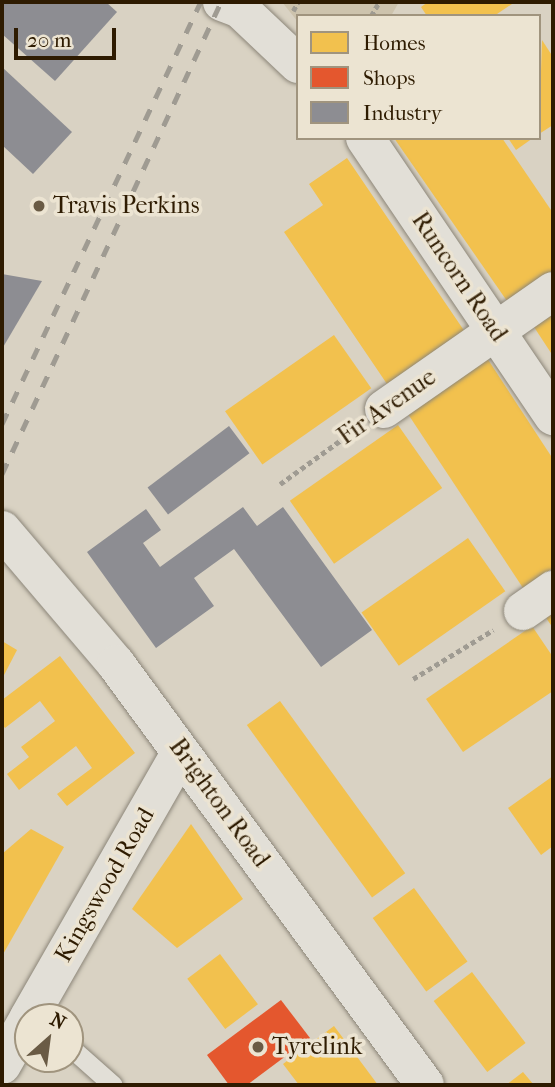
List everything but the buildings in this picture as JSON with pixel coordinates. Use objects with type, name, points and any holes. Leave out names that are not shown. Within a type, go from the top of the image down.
[{"type":"street","points":[[222,2],[240,9],[296,62]]},
{"type":"street","name":"Runcorn Road","points":[[366,140],[553,416]]},
{"type":"street","name":"Fir Avenue","points":[[384,409],[553,291]]},
{"type":"street","name":"Brighton Road","points":[[2,530],[116,664],[425,1085]]},
{"type":"street","name":"Kingswood Road","points":[[38,1003],[181,752]]},
{"type":"street","name":"Kingswood Road","points":[[2,1065],[14,1045]]},
{"type":"lane","points":[[84,1059],[113,1085]]},
{"type":"path","name":"Fir Avenue","points":[[280,484],[384,409]]},
{"type":"path","points":[[414,679],[538,601]]},
{"type":"shaded area","points":[[282,2],[399,2],[392,14],[296,14],[296,20]]},
{"type":"railway","points":[[2,424],[201,2]]},
{"type":"railway","points":[[2,474],[221,2]]},
{"type":"place","name":"Travis Perkins","points":[[39,206]]},
{"type":"place","name":"Tyrelink","points":[[258,1047]]}]
